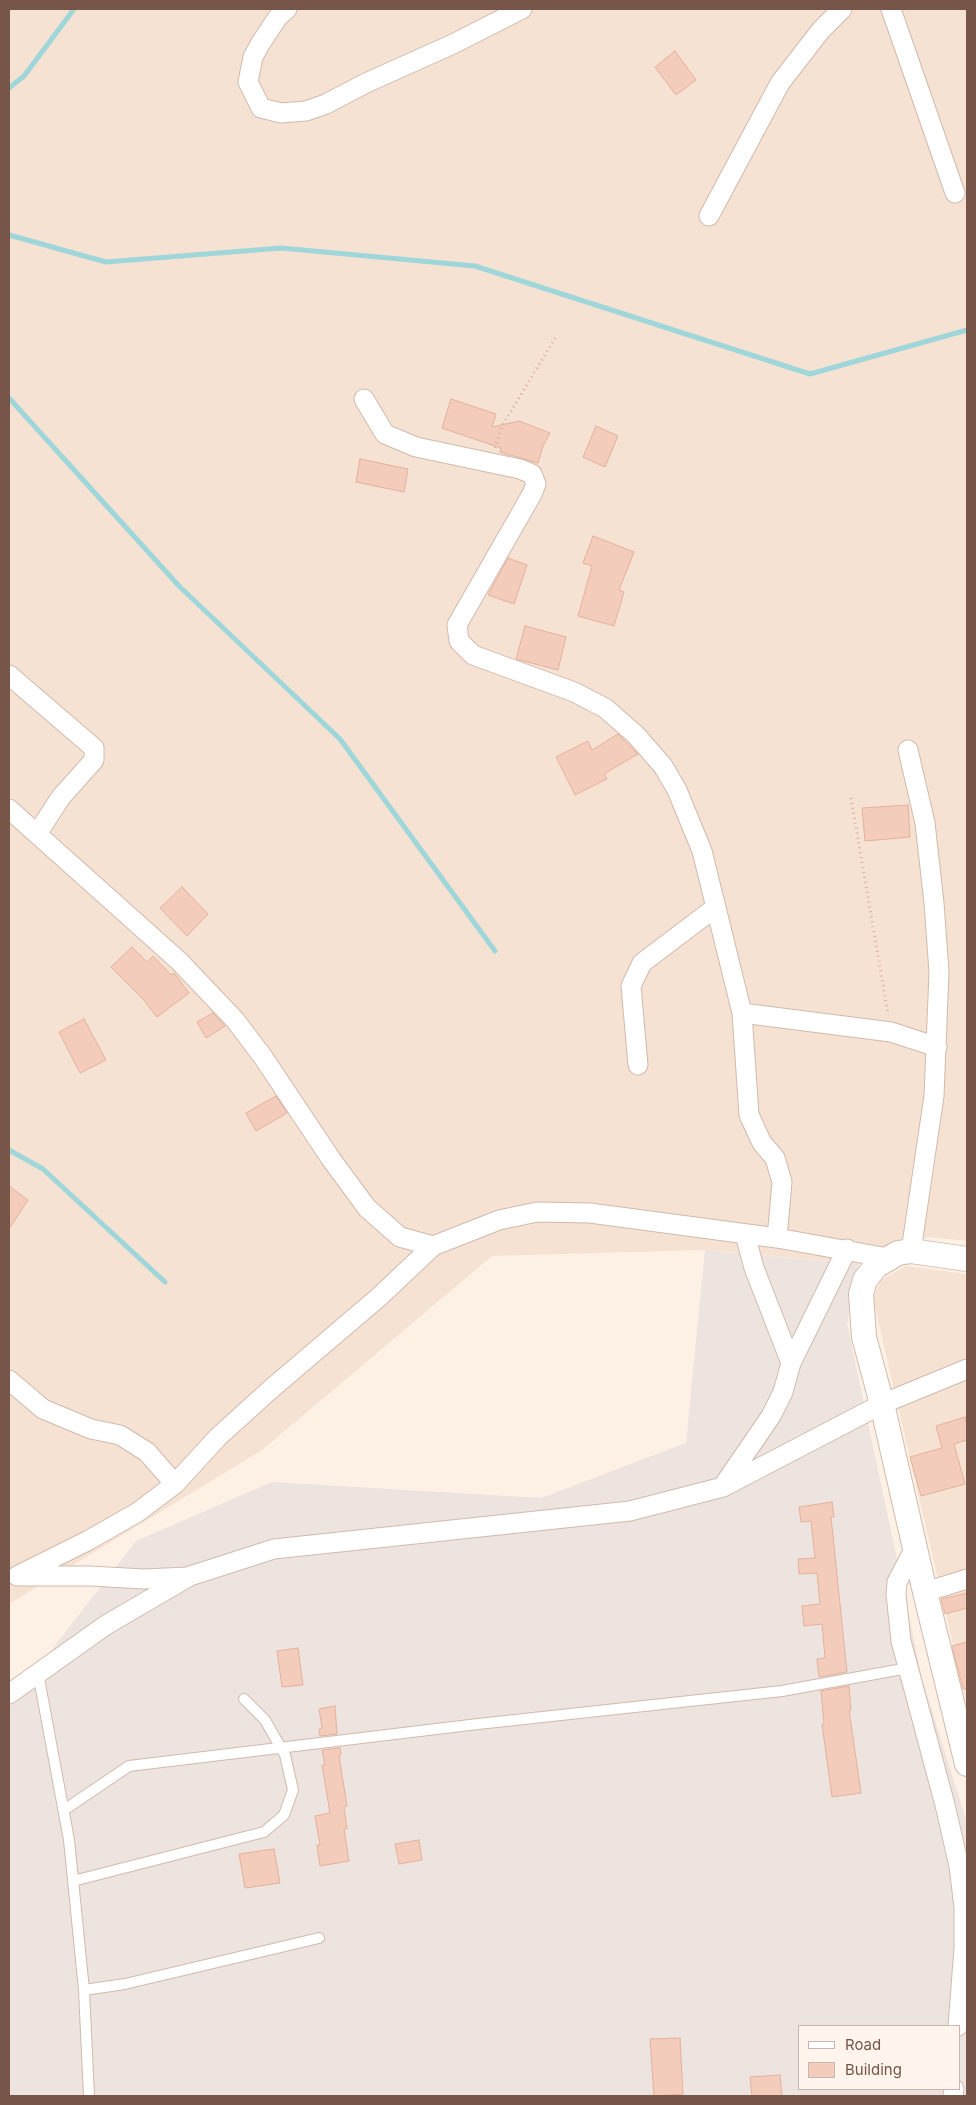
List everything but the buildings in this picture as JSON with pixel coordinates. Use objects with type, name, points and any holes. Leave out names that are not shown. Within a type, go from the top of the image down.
[{"type":"street","points":[[286,9],[278,17],[257,51],[248,82],[261,108],[281,113],[306,111],[326,104],[522,9]]},
{"type":"street","points":[[709,216],[780,83],[821,30],[842,9]]},
{"type":"street","points":[[891,9],[955,193]]},
{"type":"street","points":[[364,399],[385,434],[416,447],[492,463],[532,474],[536,484],[532,494],[458,625],[459,641],[473,655],[574,692],[605,708],[636,735],[663,766],[677,790],[702,851],[742,1013],[749,1115],[762,1143],[775,1158],[782,1182],[777,1238]]},
{"type":"street","points":[[9,675],[94,748],[94,760],[61,797],[37,834]]},
{"type":"street","points":[[908,750],[925,823],[939,972],[934,1096],[911,1251]]},
{"type":"street","points":[[9,809],[178,961],[235,1020],[263,1057],[331,1159],[367,1208],[400,1237],[433,1246]]},
{"type":"street","points":[[638,1065],[631,986],[642,963],[716,906]]},
{"type":"street","points":[[742,1013],[891,1032],[937,1046]]},
{"type":"street","points":[[13,1576],[89,1540],[138,1512],[174,1484],[218,1437],[379,1297],[433,1246],[499,1220],[537,1212],[590,1213],[777,1238],[847,1249],[888,1258]]},
{"type":"street","points":[[745,1234],[754,1268],[791,1363]]},
{"type":"street","points":[[723,1487],[771,1416],[783,1392],[791,1363],[847,1249]]},
{"type":"street","points":[[967,1259],[911,1251],[898,1253],[876,1266],[865,1280],[861,1294],[864,1337],[882,1404],[967,1764]]},
{"type":"street","points":[[9,1694],[106,1625],[190,1576],[274,1549],[630,1510],[723,1487],[882,1404],[967,1369]]},
{"type":"street","points":[[9,1380],[43,1409],[91,1429],[120,1436],[147,1452],[174,1484]]},
{"type":"street","points":[[915,1548],[897,1582],[896,1594],[901,1641],[945,1805],[960,1874],[964,1907],[964,1948],[958,2025]]},
{"type":"street","points":[[13,1576],[90,1576],[144,1579],[190,1576]]},
{"type":"street","points":[[925,1592],[967,1579]]},
{"type":"lane","points":[[64,1810],[129,1766],[782,1691],[908,1668]]},
{"type":"lane","points":[[38,1673],[69,1840],[84,1990],[89,2096]]},
{"type":"lane","points":[[73,1881],[264,1832],[284,1815],[293,1790],[285,1755],[265,1720],[244,1699]]},
{"type":"lane","points":[[84,1990],[125,1984],[319,1938]]},
{"type":"path","points":[[492,463],[502,426],[557,335]]},
{"type":"path","points":[[851,798],[891,1032]]},
{"type":"shaded area","points":[[9,9],[967,9],[967,1241],[929,1237],[859,1264],[705,1250],[492,1256],[262,1450],[9,1604]]},
{"type":"shaded area","points":[[705,1250],[859,1264],[847,1323],[922,1678],[967,1823],[967,2096],[9,2096],[9,1705],[136,1541],[272,1482],[541,1498],[686,1443]]},
{"type":"shaded area","points":[[906,1266],[967,1274],[967,1705],[873,1299],[881,1280]]},
{"type":"waterway","points":[[9,88],[24,76],[74,9]]},
{"type":"waterway","points":[[9,235],[106,262],[281,248],[475,266],[810,374],[967,330]]},
{"type":"waterway","points":[[9,398],[179,586],[340,739],[495,951]]},
{"type":"waterway","points":[[9,1150],[43,1169],[165,1282]]}]
